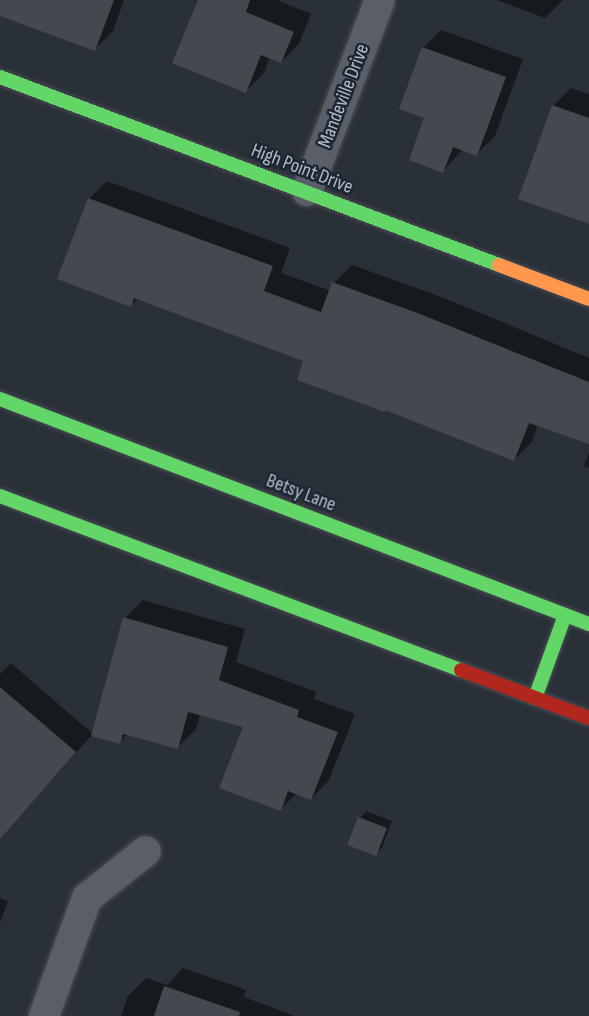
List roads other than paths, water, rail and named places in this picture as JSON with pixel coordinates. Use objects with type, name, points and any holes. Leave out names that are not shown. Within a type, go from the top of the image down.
[{"type":"main road","name":"High Point Drive","points":[[0,77],[589,299]]},
{"type":"main road","name":"Betsy Lane","points":[[0,399],[589,624]]},
{"type":"main road","points":[[0,496],[589,718]]},
{"type":"main road","points":[[536,698],[565,615]]},
{"type":"street","name":"Mandeville Drive","points":[[307,191],[380,0]]},
{"type":"street","points":[[44,1016],[87,898],[146,851]]}]
